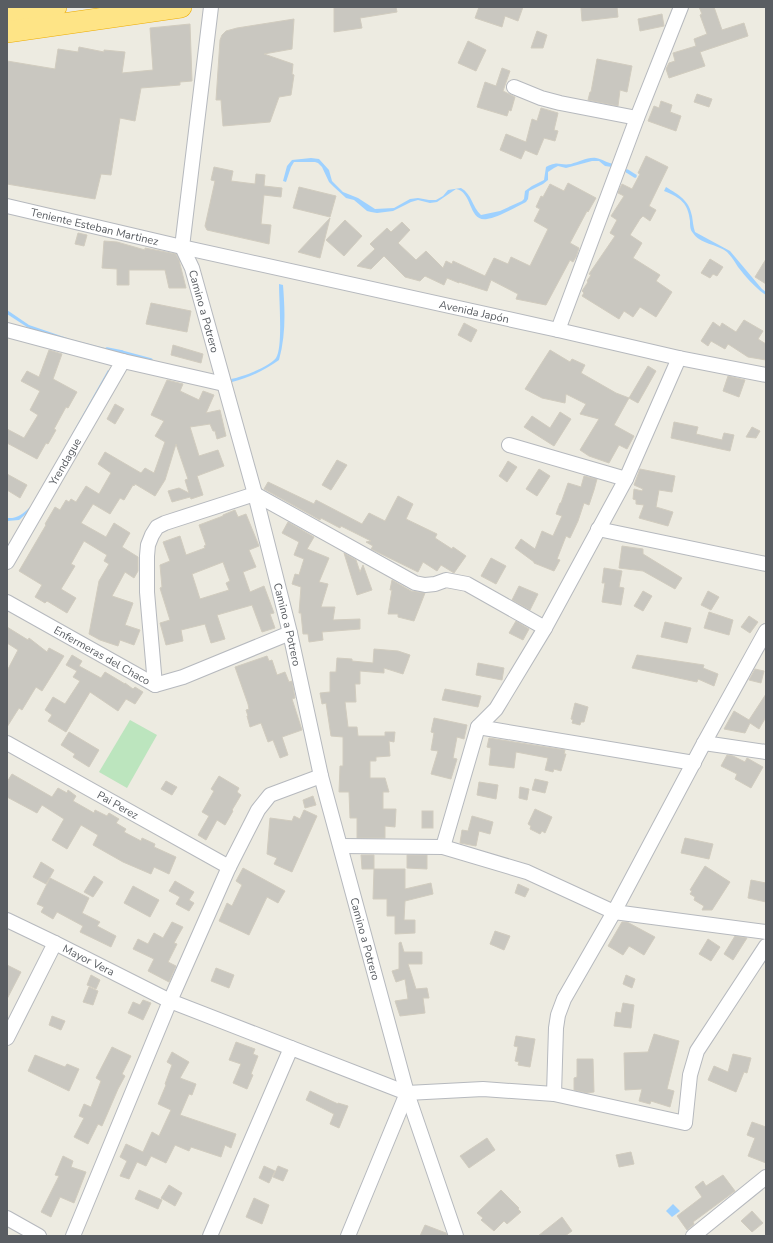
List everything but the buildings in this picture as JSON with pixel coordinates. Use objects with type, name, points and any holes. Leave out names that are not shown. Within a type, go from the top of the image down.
[{"type":"highway","points":[[7,14],[56,7]]},
{"type":"highway","points":[[7,32],[181,7]]},
{"type":"street","points":[[182,247],[210,7]]},
{"type":"street","points":[[558,330],[680,7]]},
{"type":"street","points":[[514,87],[541,98],[560,103],[637,118]]},
{"type":"street","name":"Teniente Esteban Martinez","points":[[7,206],[182,247]]},
{"type":"street","name":"Avenida Japón","points":[[182,247],[679,358],[766,375]]},
{"type":"street","name":"Camino a Potrero","points":[[182,247],[192,268],[256,494],[290,633],[321,776],[407,1094],[456,1236]]},
{"type":"street","points":[[7,330],[123,361],[224,384]]},
{"type":"street","points":[[443,847],[478,727],[496,708],[545,628],[626,479],[679,358]]},
{"type":"street","name":"Yrendague","points":[[7,562],[123,361]]},
{"type":"street","points":[[509,445],[626,479]]},
{"type":"street","points":[[155,685],[147,592],[148,545],[152,535],[157,527],[165,523],[256,494],[415,583],[425,585],[435,584],[446,580],[467,584],[545,628]]},
{"type":"street","points":[[598,529],[766,564]]},
{"type":"street","name":"Enfermeras del Chaco","points":[[7,602],[155,685],[183,677],[290,633]]},
{"type":"street","points":[[554,1094],[556,1028],[558,1015],[564,999],[614,912],[704,743],[766,631]]},
{"type":"street","points":[[478,727],[694,763]]},
{"type":"street","name":"Pai Perez","points":[[7,743],[229,867]]},
{"type":"street","points":[[704,743],[766,752]]},
{"type":"street","points":[[73,1236],[170,1001],[229,867],[258,810],[270,795],[321,776]]},
{"type":"street","points":[[341,846],[443,847],[527,872],[614,912],[766,932]]},
{"type":"street","name":"Mayor Vera","points":[[7,920],[170,1001],[407,1094]]},
{"type":"street","points":[[7,1038],[55,943]]},
{"type":"street","points":[[348,1236],[407,1094],[483,1090],[554,1094],[685,1123],[690,1075],[697,1051],[766,946]]},
{"type":"street","points":[[210,1236],[291,1048]]},
{"type":"street","points":[[693,1236],[766,1177]]},
{"type":"street","points":[[7,1218],[38,1236]]},
{"type":"green space","points":[[130,720],[157,735],[127,788],[99,772]]},
{"type":"water","points":[[311,158],[319,159],[329,170],[332,181],[343,192],[358,198],[375,209],[394,208],[410,199],[418,198],[436,200],[443,196],[448,190],[461,188],[468,194],[481,215],[500,211],[522,201],[524,199],[525,191],[544,180],[546,167],[550,165],[571,164],[593,158],[614,164],[612,167],[605,166],[599,161],[592,161],[566,168],[558,166],[548,172],[548,180],[529,191],[526,202],[491,218],[481,219],[473,212],[465,195],[456,189],[437,202],[430,203],[418,200],[393,211],[377,213],[367,211],[354,200],[346,198],[329,182],[322,167],[318,163],[294,162],[286,182],[283,181],[287,166],[292,160]]},
{"type":"water","points":[[666,187],[679,195],[686,202],[691,210],[695,232],[730,251],[766,292],[766,295],[747,278],[727,252],[696,237],[692,232],[689,215],[685,205],[675,196],[664,191]]},
{"type":"water","points":[[279,284],[283,285],[284,332],[279,360],[257,373],[232,382],[231,379],[262,368],[276,358],[280,334]]},
{"type":"water","points":[[7,310],[29,325],[70,339],[196,372],[196,374],[37,331],[27,327],[7,314]]},
{"type":"water","points":[[108,370],[111,372],[33,508],[19,520],[7,521],[7,518],[18,516],[32,505]]},
{"type":"water","points":[[673,1204],[680,1211],[672,1217],[666,1211]]},
{"type":"waterway","points":[[627,171],[635,176]]},
{"type":"waterway","points":[[107,349],[122,352]]},
{"type":"waterway","points":[[121,352],[151,360]]}]
